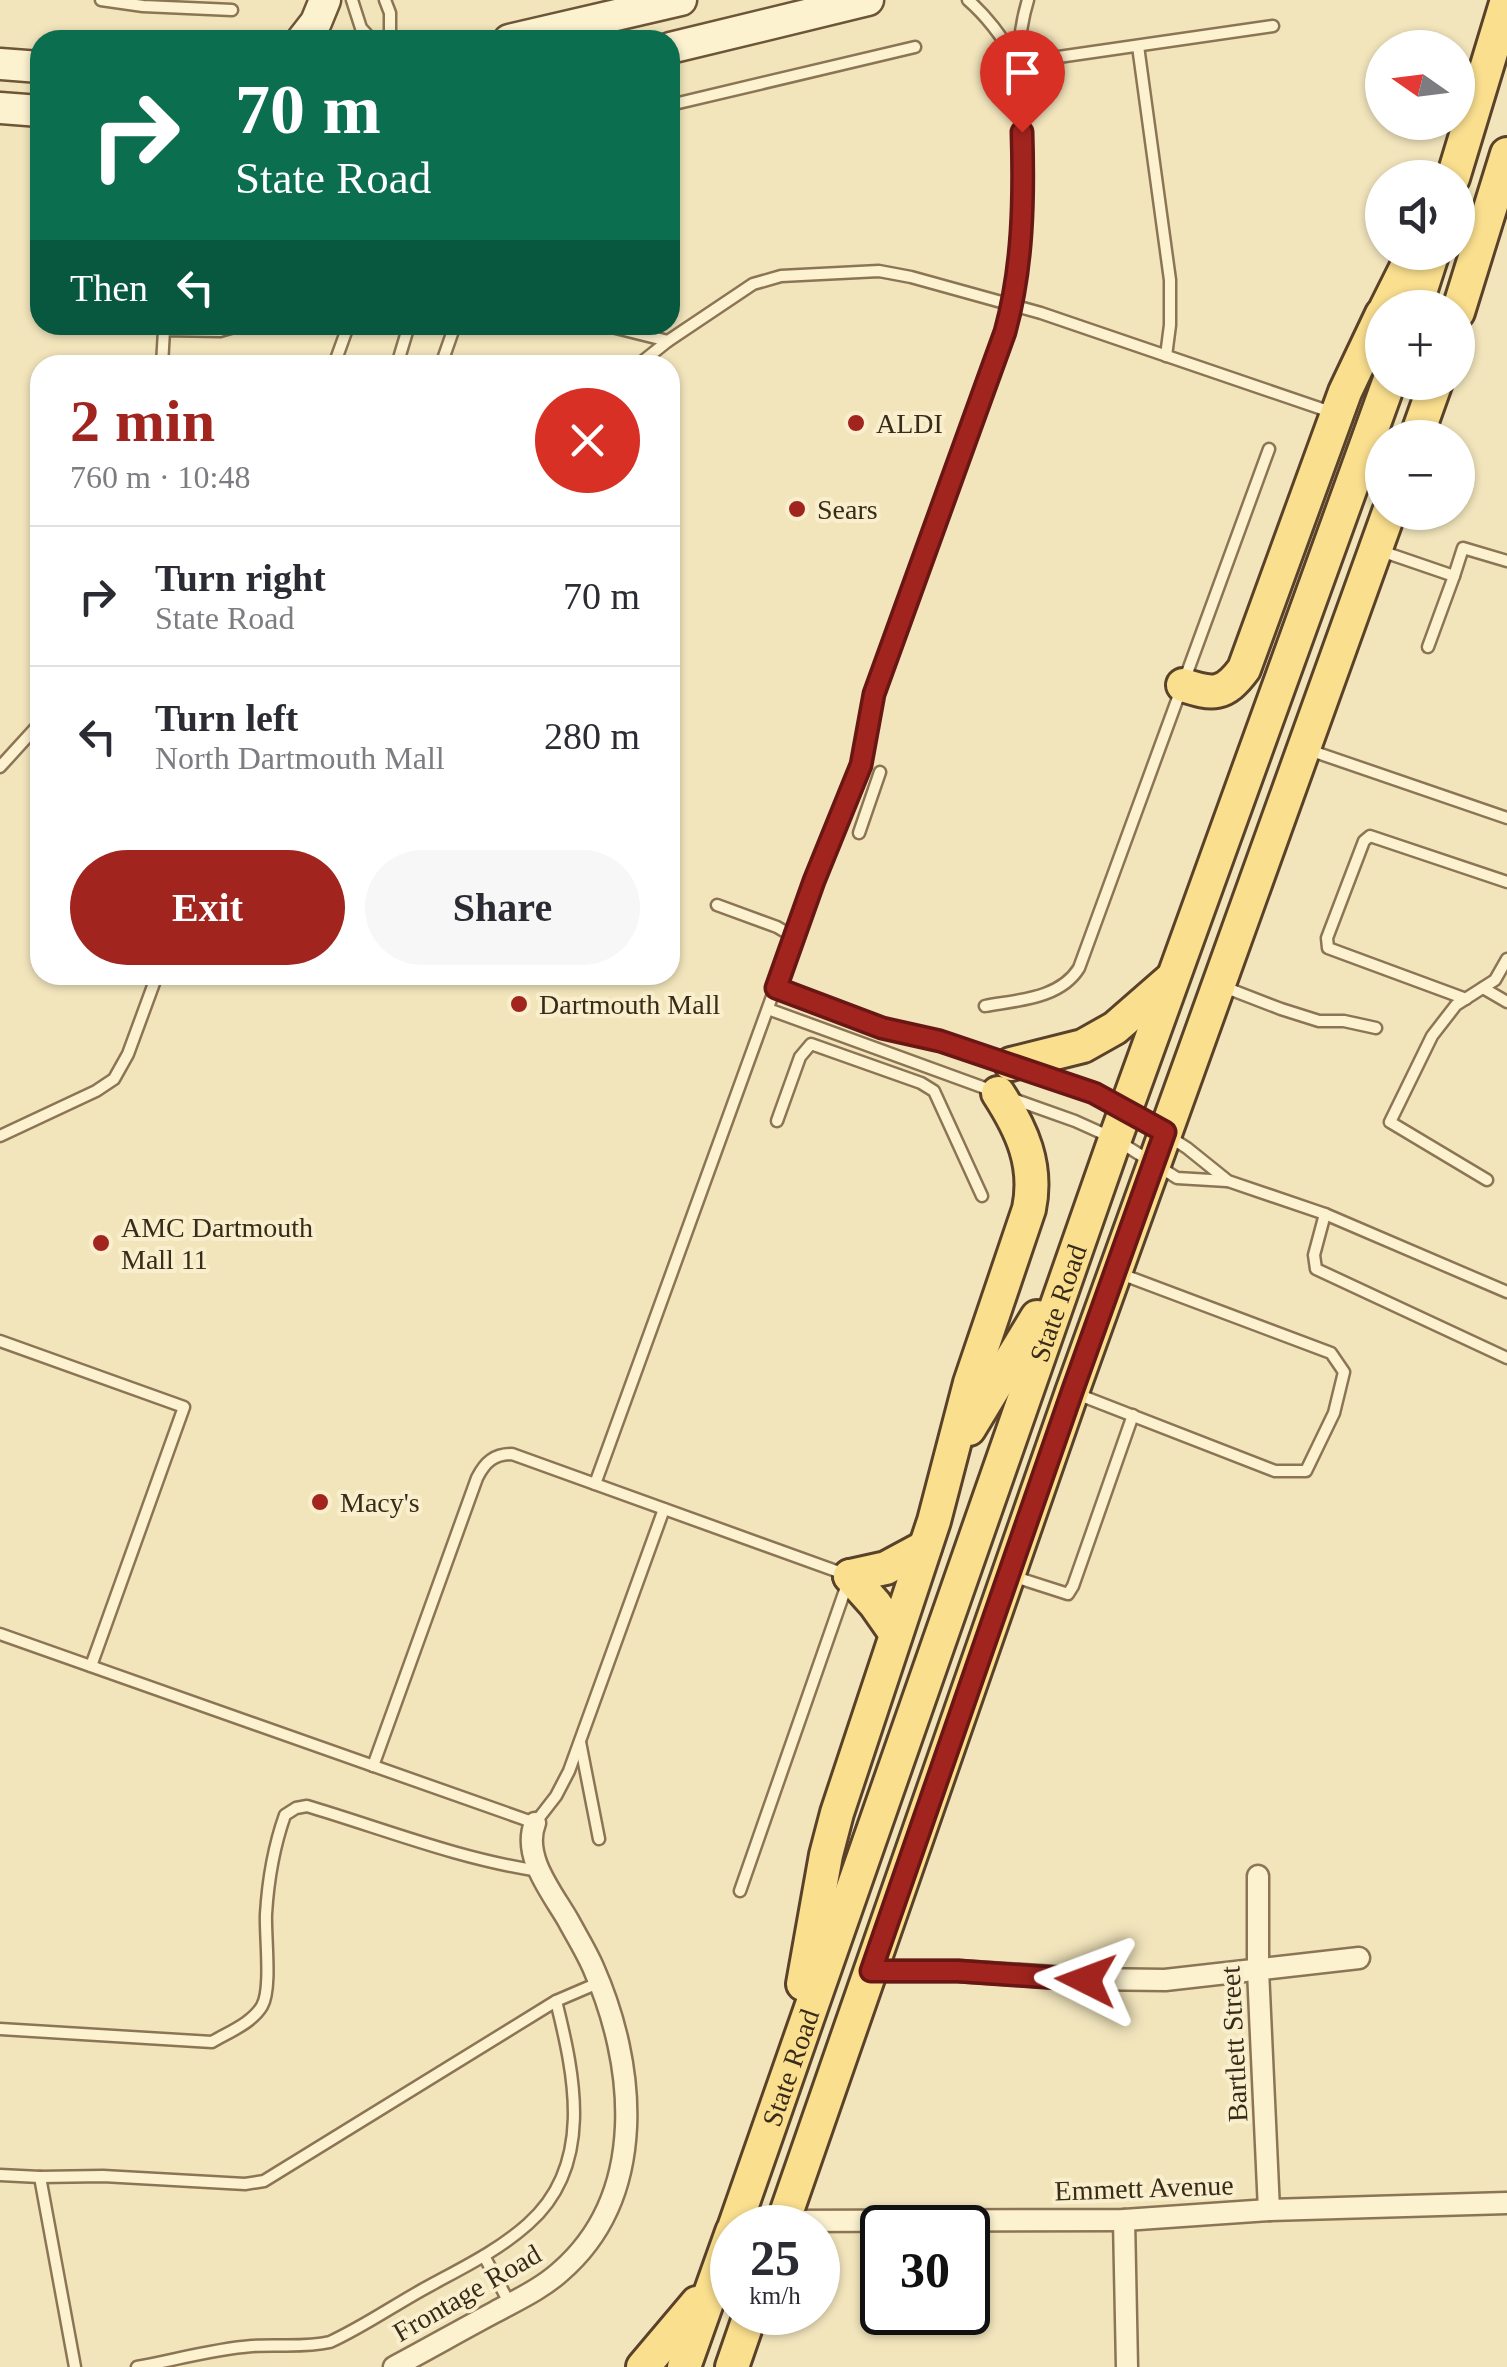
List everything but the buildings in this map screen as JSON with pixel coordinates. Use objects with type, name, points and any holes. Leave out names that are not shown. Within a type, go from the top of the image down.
[{"type":"main road","points":[[310,30],[325,0]]},
{"type":"main road","points":[[552,30],[681,0]]},
{"type":"main road","points":[[680,46],[868,0]]},
{"type":"main road","points":[[1458,160],[1507,0]]},
{"type":"main road","points":[[0,64],[30,66]]},
{"type":"main road","points":[[0,108],[30,111]]},
{"type":"main road","points":[[1466,290],[1491,220],[1507,154]]},
{"type":"main road","points":[[1183,685],[1214,692],[1232,684],[1244,669],[1337,414],[1365,349]]},
{"type":"main road","name":"State Road","points":[[742,2205],[1120,1124],[1382,400]]},
{"type":"main road","name":"State Road","points":[[790,2205],[1072,1392],[1383,530]]},
{"type":"main road","points":[[787,2077],[836,1812],[925,1548],[970,1383],[1032,1193],[1030,1159],[1005,1079],[1083,1046],[1114,1028],[1174,977]]},
{"type":"main road","points":[[951,1459],[1072,1260]]},
{"type":"main road","points":[[896,1634],[850,1576],[886,1568],[925,1548]]},
{"type":"main road","points":[[643,2367],[710,2287]]},
{"type":"main road","name":"State Road","points":[[684,2367],[710,2296]]},
{"type":"main road","points":[[732,2367],[743,2335]]},
{"type":"street","name":"Frontage Road","points":[[394,2367],[546,2284],[576,2257],[602,2218],[618,2178],[626,2135],[627,2096],[618,2042],[592,1964],[530,1848],[534,1822]]},
{"type":"street","name":"Bartlett Street","points":[[1258,1876],[1258,1970],[1269,2210]]},
{"type":"street","points":[[871,1971],[958,1971],[1126,1981],[1196,1978],[1359,1958]]},
{"type":"street","name":"Emmett Avenue","points":[[840,2223],[1124,2220],[1269,2210],[1507,2204]]},
{"type":"street","points":[[1124,2220],[1128,2367]]},
{"type":"lane","points":[[101,0],[232,10]]},
{"type":"lane","points":[[352,0],[363,30]]},
{"type":"lane","points":[[385,0],[390,30]]},
{"type":"lane","points":[[968,0],[1000,32],[1017,63]]},
{"type":"lane","points":[[595,1484],[794,937],[861,765],[874,694],[1005,332],[1018,273],[1022,156],[1017,63],[1028,0]]},
{"type":"lane","points":[[1017,63],[1272,26]]},
{"type":"lane","points":[[1138,46],[1170,280],[1166,356]]},
{"type":"lane","points":[[680,103],[915,48]]},
{"type":"lane","points":[[680,333],[753,284],[781,276],[879,270],[1012,306],[1337,414]]},
{"type":"lane","points":[[644,335],[668,341]]},
{"type":"lane","points":[[650,355],[677,335]]},
{"type":"lane","points":[[984,1006],[1047,994],[1075,975],[1269,450]]},
{"type":"lane","points":[[1428,647],[1464,548],[1507,561]]},
{"type":"lane","points":[[1376,549],[1454,576]]},
{"type":"lane","points":[[0,767],[30,734]]},
{"type":"lane","points":[[1304,748],[1507,818]]},
{"type":"lane","points":[[859,832],[880,772]]},
{"type":"lane","points":[[1466,999],[1328,948],[1327,938],[1364,841],[1370,836],[1507,882]]},
{"type":"lane","points":[[717,905],[778,927],[794,937]]},
{"type":"lane","points":[[1487,1180],[1390,1122],[1432,1036],[1456,1005],[1495,980],[1507,959]]},
{"type":"lane","points":[[1218,984],[1319,1021],[1344,1021],[1376,1028]]},
{"type":"lane","points":[[0,1136],[114,1079],[128,1054],[154,985]]},
{"type":"lane","points":[[776,988],[882,1028],[940,1041],[1076,1121],[1120,1124],[1160,1148],[1177,1178],[1228,1181]]},
{"type":"lane","points":[[1483,988],[1507,1002]]},
{"type":"lane","points":[[768,1009],[1005,1079],[1094,1093],[1120,1124],[1228,1181],[1324,1214],[1507,1292]]},
{"type":"lane","points":[[778,1121],[800,1057],[811,1044],[922,1084],[934,1091],[982,1196]]},
{"type":"lane","points":[[1324,1214],[1314,1255],[1316,1269],[1507,1358]]},
{"type":"lane","points":[[1072,1392],[1275,1471],[1306,1471],[1334,1413],[1344,1372],[1332,1352],[1115,1272]]},
{"type":"lane","points":[[0,1340],[184,1408],[91,1666]]},
{"type":"lane","points":[[1008,1574],[1068,1594],[1132,1415]]},
{"type":"lane","points":[[373,1766],[483,1467],[497,1456],[512,1454],[850,1576],[740,1891]]},
{"type":"lane","points":[[0,1634],[534,1822],[563,1785],[664,1509]]},
{"type":"lane","points":[[580,1740],[599,1839]]},
{"type":"lane","points":[[0,2029],[212,2042],[241,2026],[260,2010],[266,1996],[266,1912],[272,1864],[284,1815],[296,1808],[307,1806],[465,1856],[540,1871]]},
{"type":"lane","points":[[0,2175],[245,2184],[264,2180],[556,2002],[599,1982]]},
{"type":"lane","points":[[136,2367],[193,2361],[252,2346],[330,2342],[484,2256],[537,2216],[566,2170],[573,2137],[574,2101],[556,2002]]},
{"type":"lane","points":[[40,2177],[74,2367]]},
{"type":"lane","points":[[484,2256],[510,2304]]},
{"type":"place","name":"ALDI","points":[[856,423]]},
{"type":"place","name":"Sears","points":[[797,509]]},
{"type":"place","name":"Dartmouth Mall","points":[[519,1004]]},
{"type":"place","name":"AMC Dartmouth Mall 11","points":[[101,1243]]},
{"type":"place","name":"Macy's","points":[[320,1502]]},
{"type":"route","points":[[1022,132],[1018,273],[1005,332],[874,694],[861,765],[776,988],[882,1028],[940,1041],[1094,1093],[1165,1132],[871,1971],[958,1971],[1086,1980]]}]
